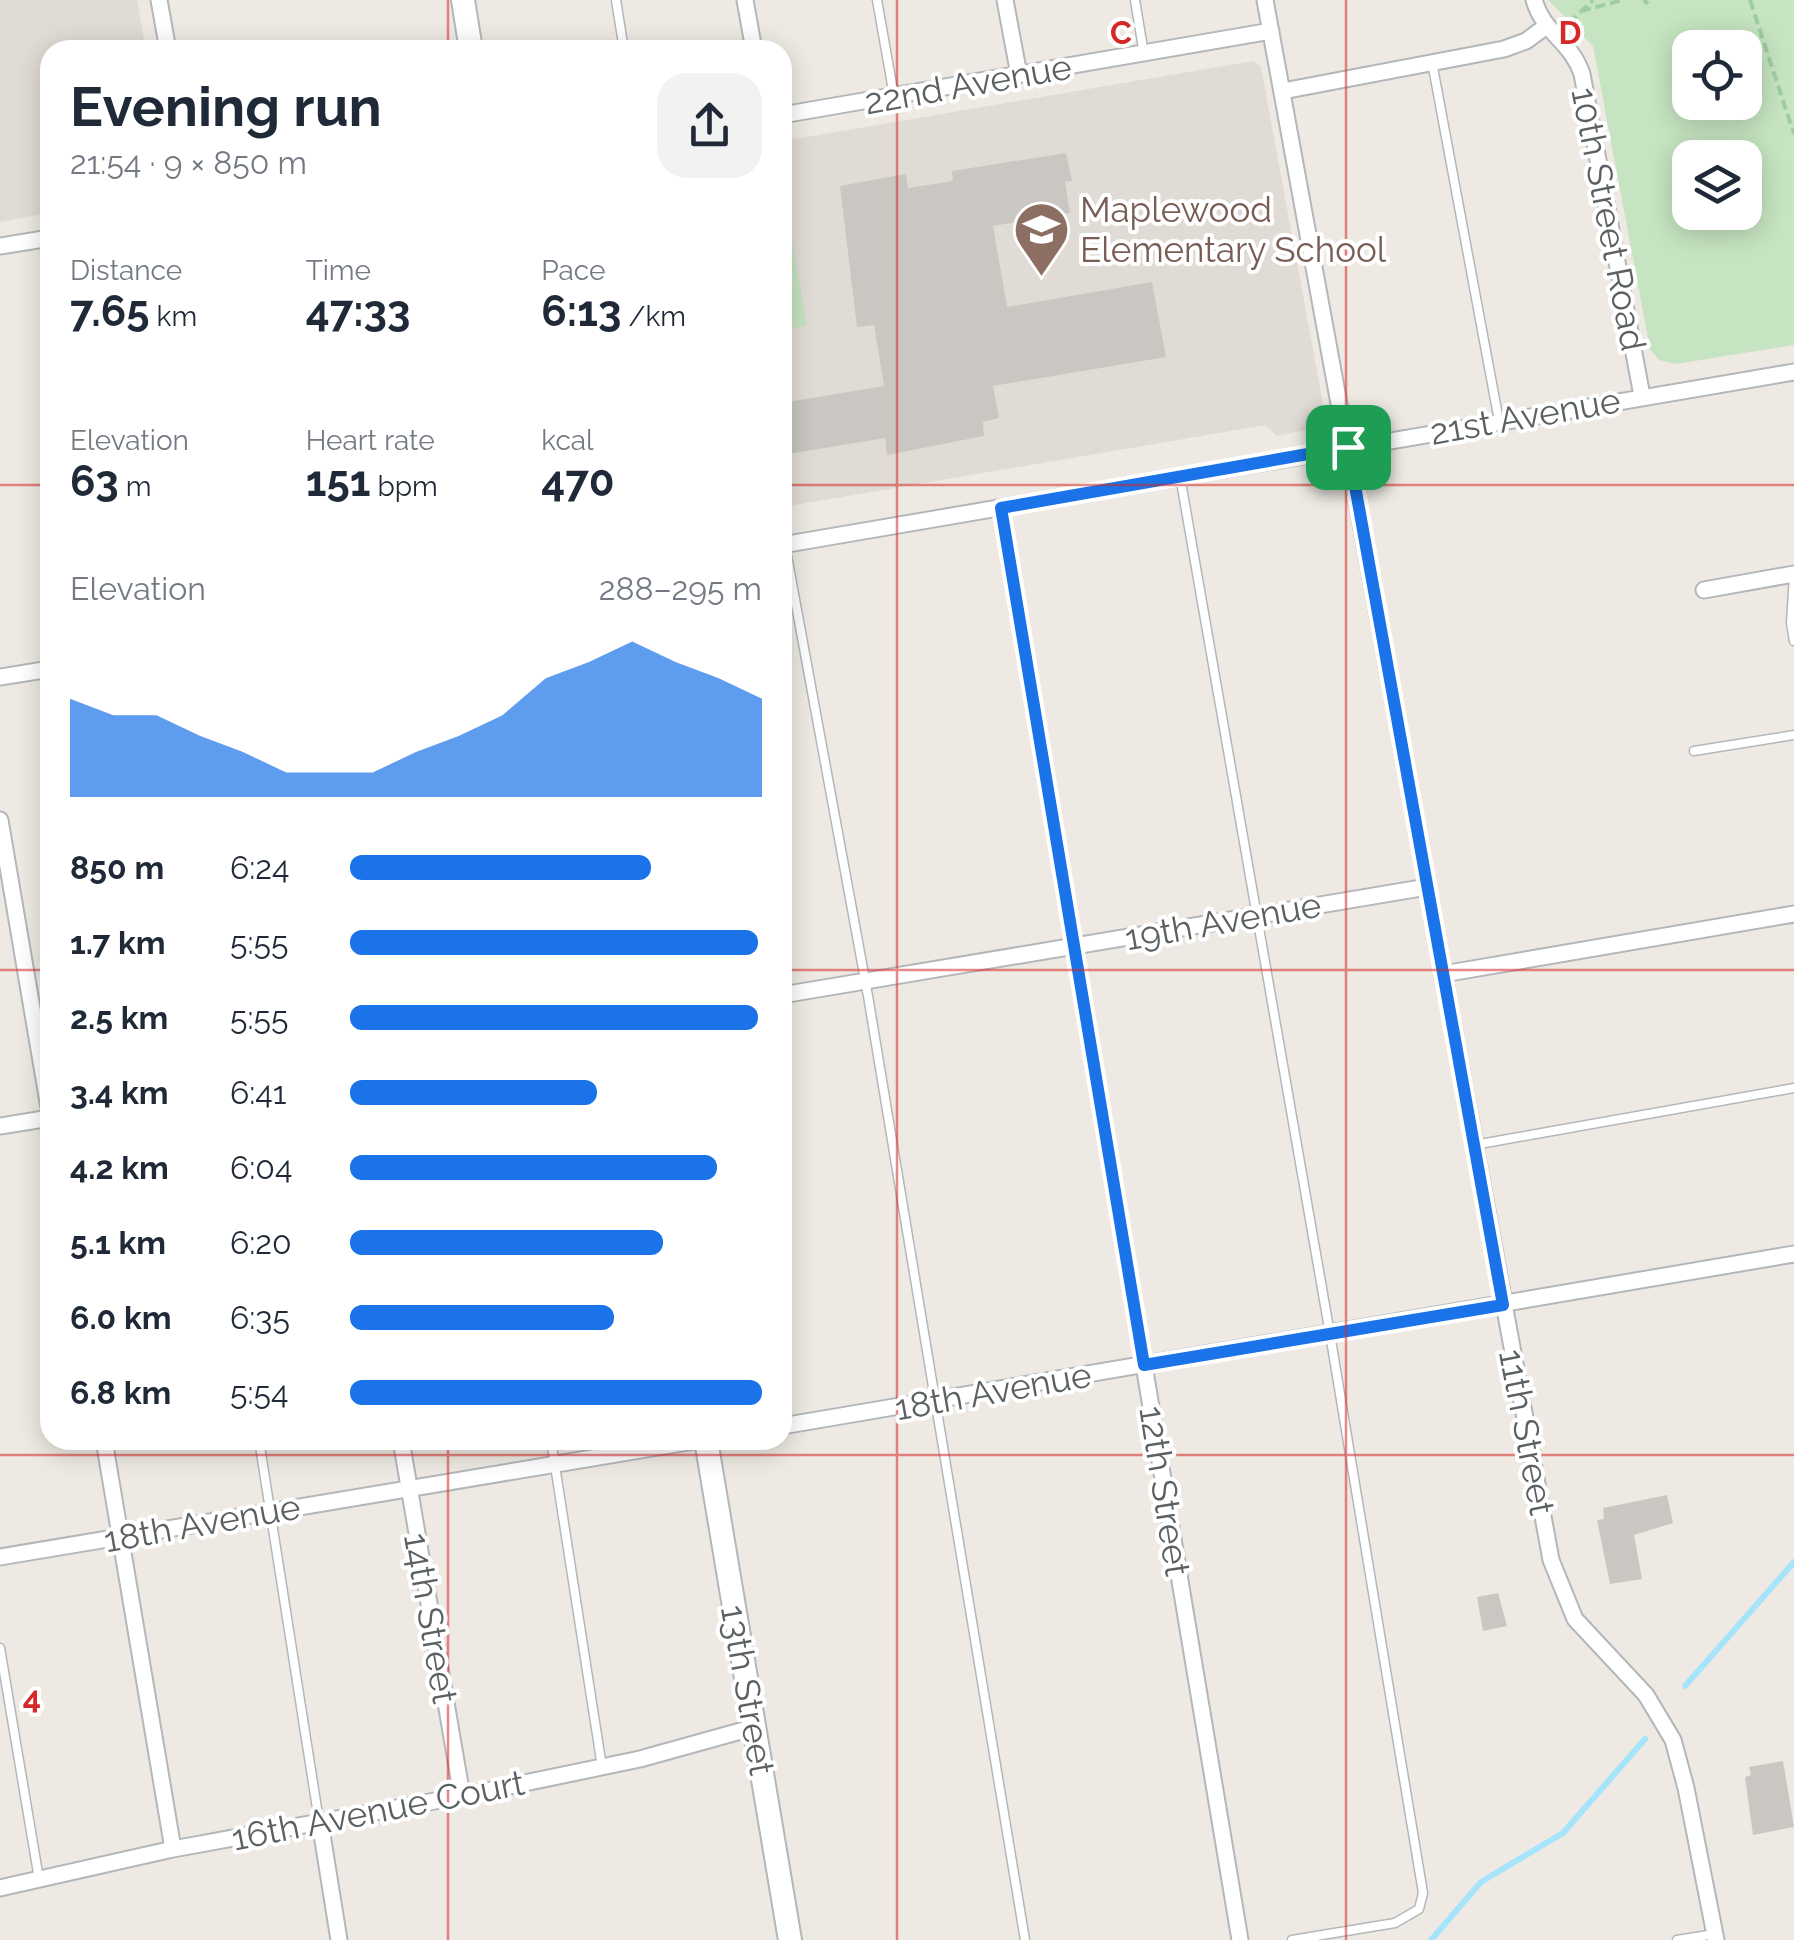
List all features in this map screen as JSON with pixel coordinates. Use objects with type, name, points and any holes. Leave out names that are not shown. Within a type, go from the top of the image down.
[{"type":"street","points":[[159,0],[166,40]]},
{"type":"street","points":[[463,0],[470,40]]},
{"type":"street","points":[[745,0],[752,40]]},
{"type":"street","points":[[1005,0],[1019,75]]},
{"type":"street","name":"11th Street","points":[[1265,0],[1551,1560],[1575,1619],[1646,1695],[1664,1721],[1682,1767],[1715,1937]]},
{"type":"street","name":"10th Street Road","points":[[1534,0],[1544,27],[1576,54],[1582,74],[1642,396]]},
{"type":"street","points":[[1282,91],[1504,49],[1526,41],[1544,27]]},
{"type":"street","name":"22nd Avenue","points":[[792,113],[1271,31]]},
{"type":"street","points":[[0,246],[40,239]]},
{"type":"street","name":"21st Avenue","points":[[792,544],[1794,372]]},
{"type":"street","name":"12th Street","points":[[1001,508],[1240,1940]]},
{"type":"street","points":[[1704,590],[1794,575]]},
{"type":"street","points":[[0,678],[40,672]]},
{"type":"street","points":[[0,820],[40,1057]]},
{"type":"street","name":"19th Avenue","points":[[792,993],[1427,887]]},
{"type":"street","points":[[1444,974],[1794,914]]},
{"type":"street","points":[[0,1126],[40,1118]]},
{"type":"street","name":"18th Avenue","points":[[792,1424],[1794,1254]]},
{"type":"street","points":[[106,1450],[173,1848]]},
{"type":"street","name":"14th Street","points":[[403,1450],[462,1796]]},
{"type":"street","name":"18th Avenue","points":[[0,1557],[642,1450]]},
{"type":"street","name":"13th Street","points":[[705,1450],[790,1940]]},
{"type":"street","name":"16th Avenue Court","points":[[0,1888],[173,1848],[602,1767],[755,1727]]},
{"type":"street","points":[[320,1822],[339,1940]]},
{"type":"lane","points":[[616,0],[622,40]]},
{"type":"lane","points":[[877,0],[894,96]]},
{"type":"lane","points":[[1135,0],[1144,54]]},
{"type":"lane","points":[[1432,62],[1499,421]]},
{"type":"lane","points":[[1180,476],[1423,1893],[1419,1909],[1395,1923],[1292,1940]]},
{"type":"lane","points":[[1794,575],[1794,641]]},
{"type":"lane","points":[[792,588],[865,981],[1026,1940]]},
{"type":"lane","points":[[1694,751],[1794,736]]},
{"type":"lane","points":[[1474,1145],[1794,1088]]},
{"type":"lane","points":[[261,1450],[320,1822]]},
{"type":"lane","points":[[553,1450],[602,1767]]},
{"type":"lane","points":[[0,1648],[39,1879]]},
{"type":"lane","points":[[1677,1940],[1715,1937]]},
{"type":"path","points":[[1569,22],[1592,0]]},
{"type":"path","points":[[1581,11],[1622,0]]},
{"type":"path","points":[[1750,0],[1794,134]]},
{"type":"shaded area","points":[[0,0],[137,0],[144,40],[40,40],[40,215],[0,222]]},
{"type":"shaded area","name":"Maplewood Elementary School","points":[[1253,61],[1261,67],[1325,415],[1322,422],[1316,428],[1277,436],[1266,425],[792,505],[792,139]]},
{"type":"green space","points":[[1548,0],[1794,0],[1794,345],[1676,364],[1659,360],[1650,349],[1593,46]]},
{"type":"green space","points":[[792,241],[807,326],[792,328]]},
{"type":"building","points":[[1066,153],[1072,181],[1065,182],[1070,213],[993,226],[1007,307],[1152,282],[1166,357],[993,386],[999,418],[983,422],[984,436],[887,455],[885,438],[792,453],[792,401],[884,386],[874,325],[857,327],[840,186],[906,174],[908,188],[953,181],[952,171]]},
{"type":"building","points":[[1667,1495],[1673,1523],[1634,1535],[1642,1579],[1610,1584],[1597,1520],[1604,1519],[1603,1508]]},
{"type":"building","points":[[1498,1593],[1507,1626],[1483,1631],[1477,1597]]},
{"type":"building","points":[[1783,1761],[1794,1827],[1753,1835],[1745,1777],[1751,1775],[1749,1767]]},
{"type":"waterway","points":[[1685,1686],[1794,1562]]},
{"type":"waterway","points":[[1431,1940],[1481,1882],[1563,1833],[1645,1739]]},
{"type":"place","name":"Maplewood Elementary School","points":[[1041,278]]},
{"type":"route","points":[[1348,447],[1503,1305],[1144,1365],[1001,508],[1348,447]]}]
